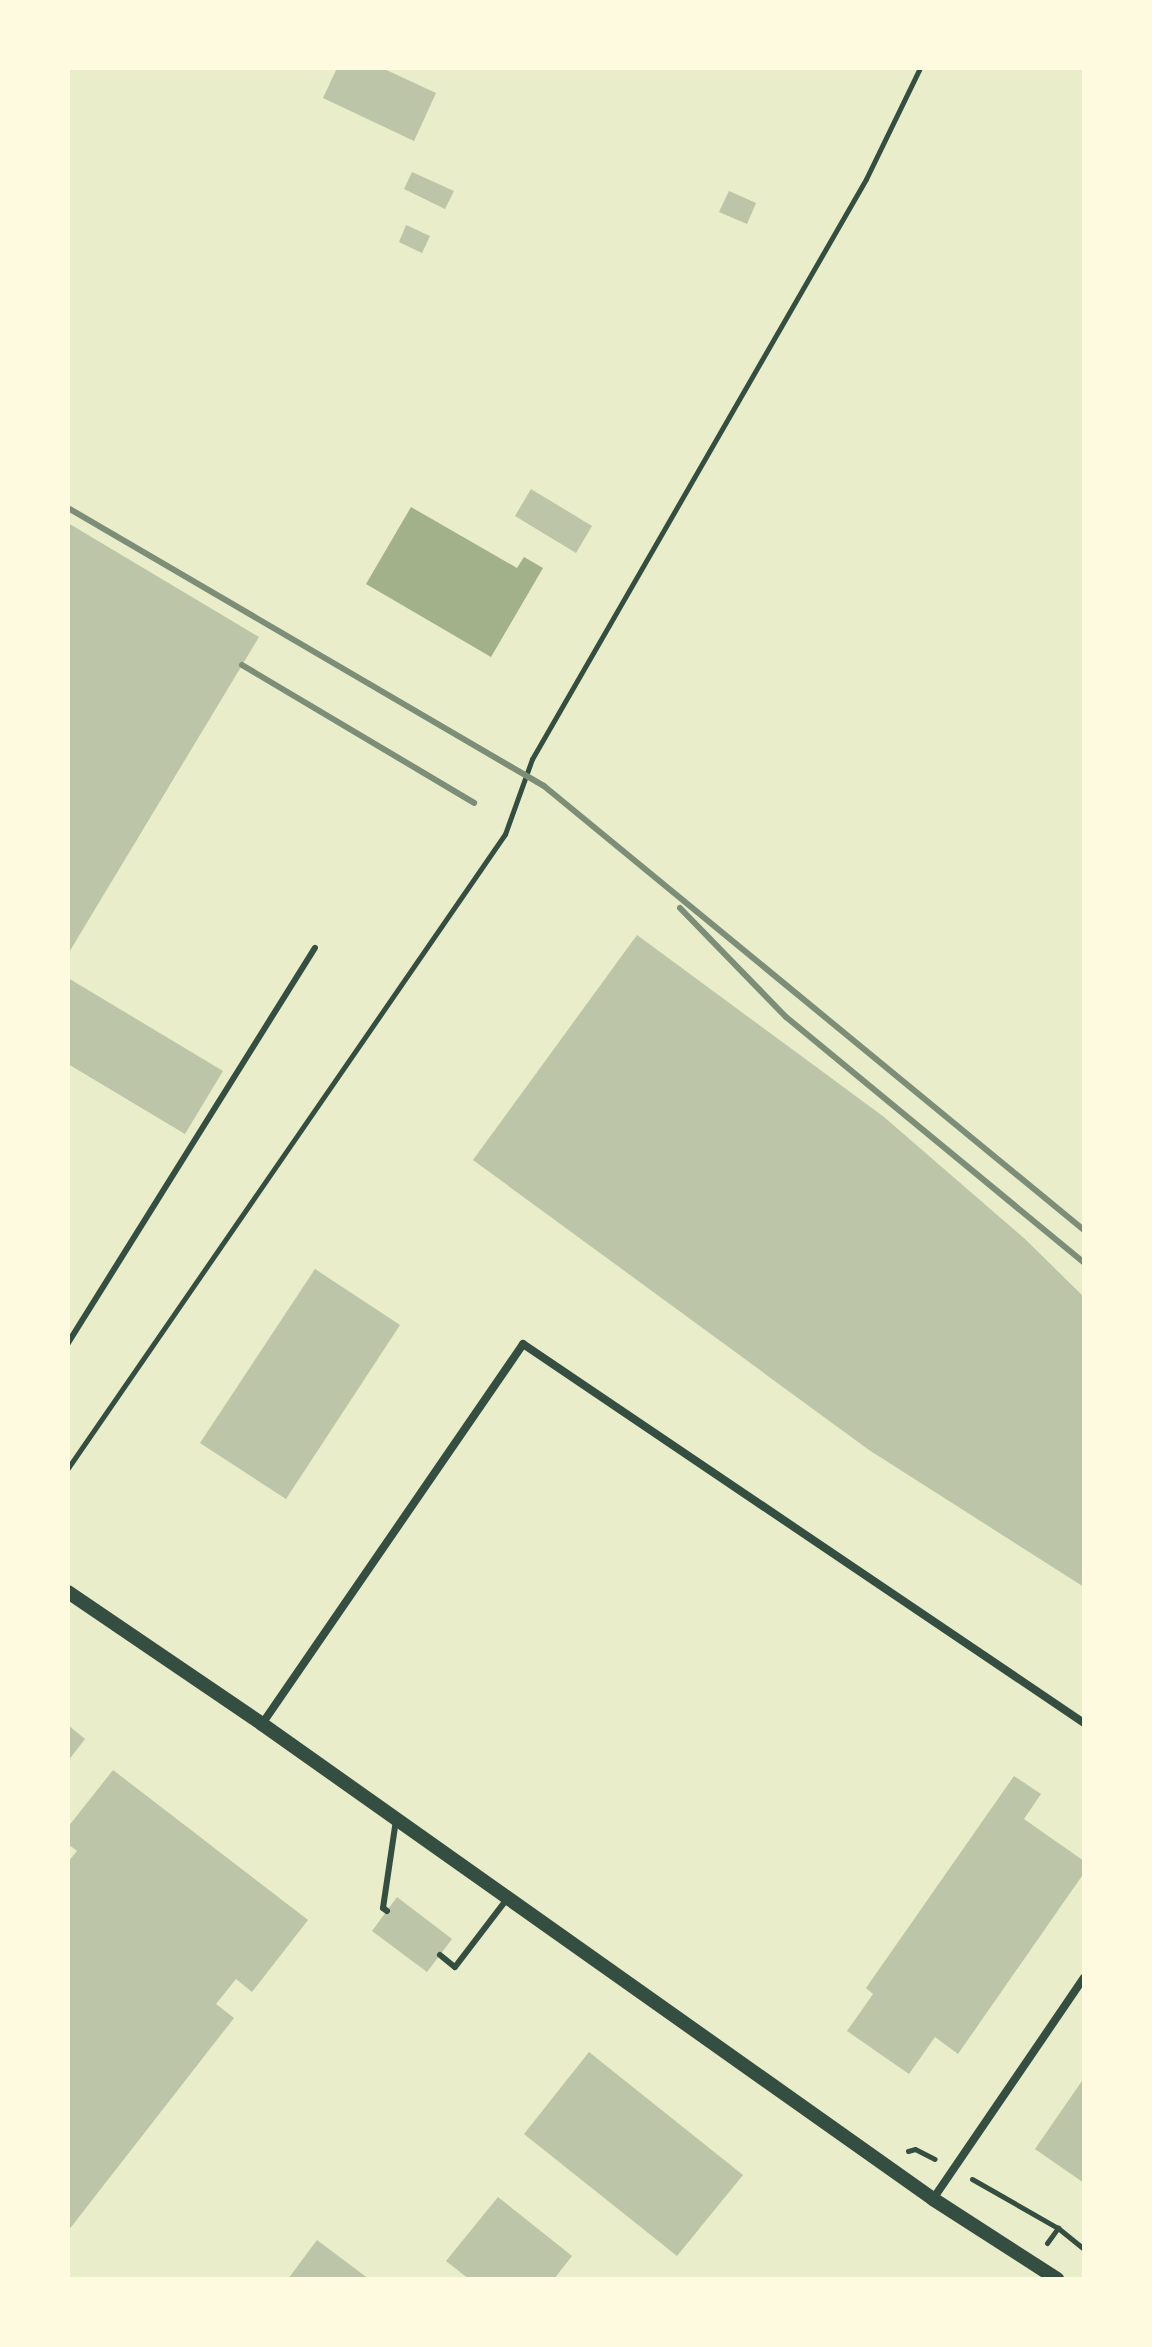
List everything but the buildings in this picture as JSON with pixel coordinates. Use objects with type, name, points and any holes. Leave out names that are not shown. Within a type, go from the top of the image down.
[{"type":"street","points":[[262,1724],[523,1344],[1084,1723]]},
{"type":"street","points":[[68,1592],[262,1724],[933,2199],[1057,2279]]},
{"type":"street","points":[[933,2199],[1084,1978]]},
{"type":"lane","points":[[68,1343],[315,948]]},
{"type":"lane","points":[[387,1911],[383,1908],[396,1820]]},
{"type":"lane","points":[[440,1955],[455,1967],[507,1899]]},
{"type":"path","points":[[68,1468],[505,834],[532,759],[866,179],[920,68]]},
{"type":"path","points":[[955,2169],[1058,2228],[1084,2249]]},
{"type":"shaded area","points":[[411,507],[517,568],[524,557],[543,568],[491,657],[366,584]]},
{"type":"railway","points":[[68,508],[544,786],[1084,1230]]},
{"type":"railway","points":[[242,665],[474,803]]},
{"type":"railway","points":[[680,908],[786,1017],[1084,1263]]}]
